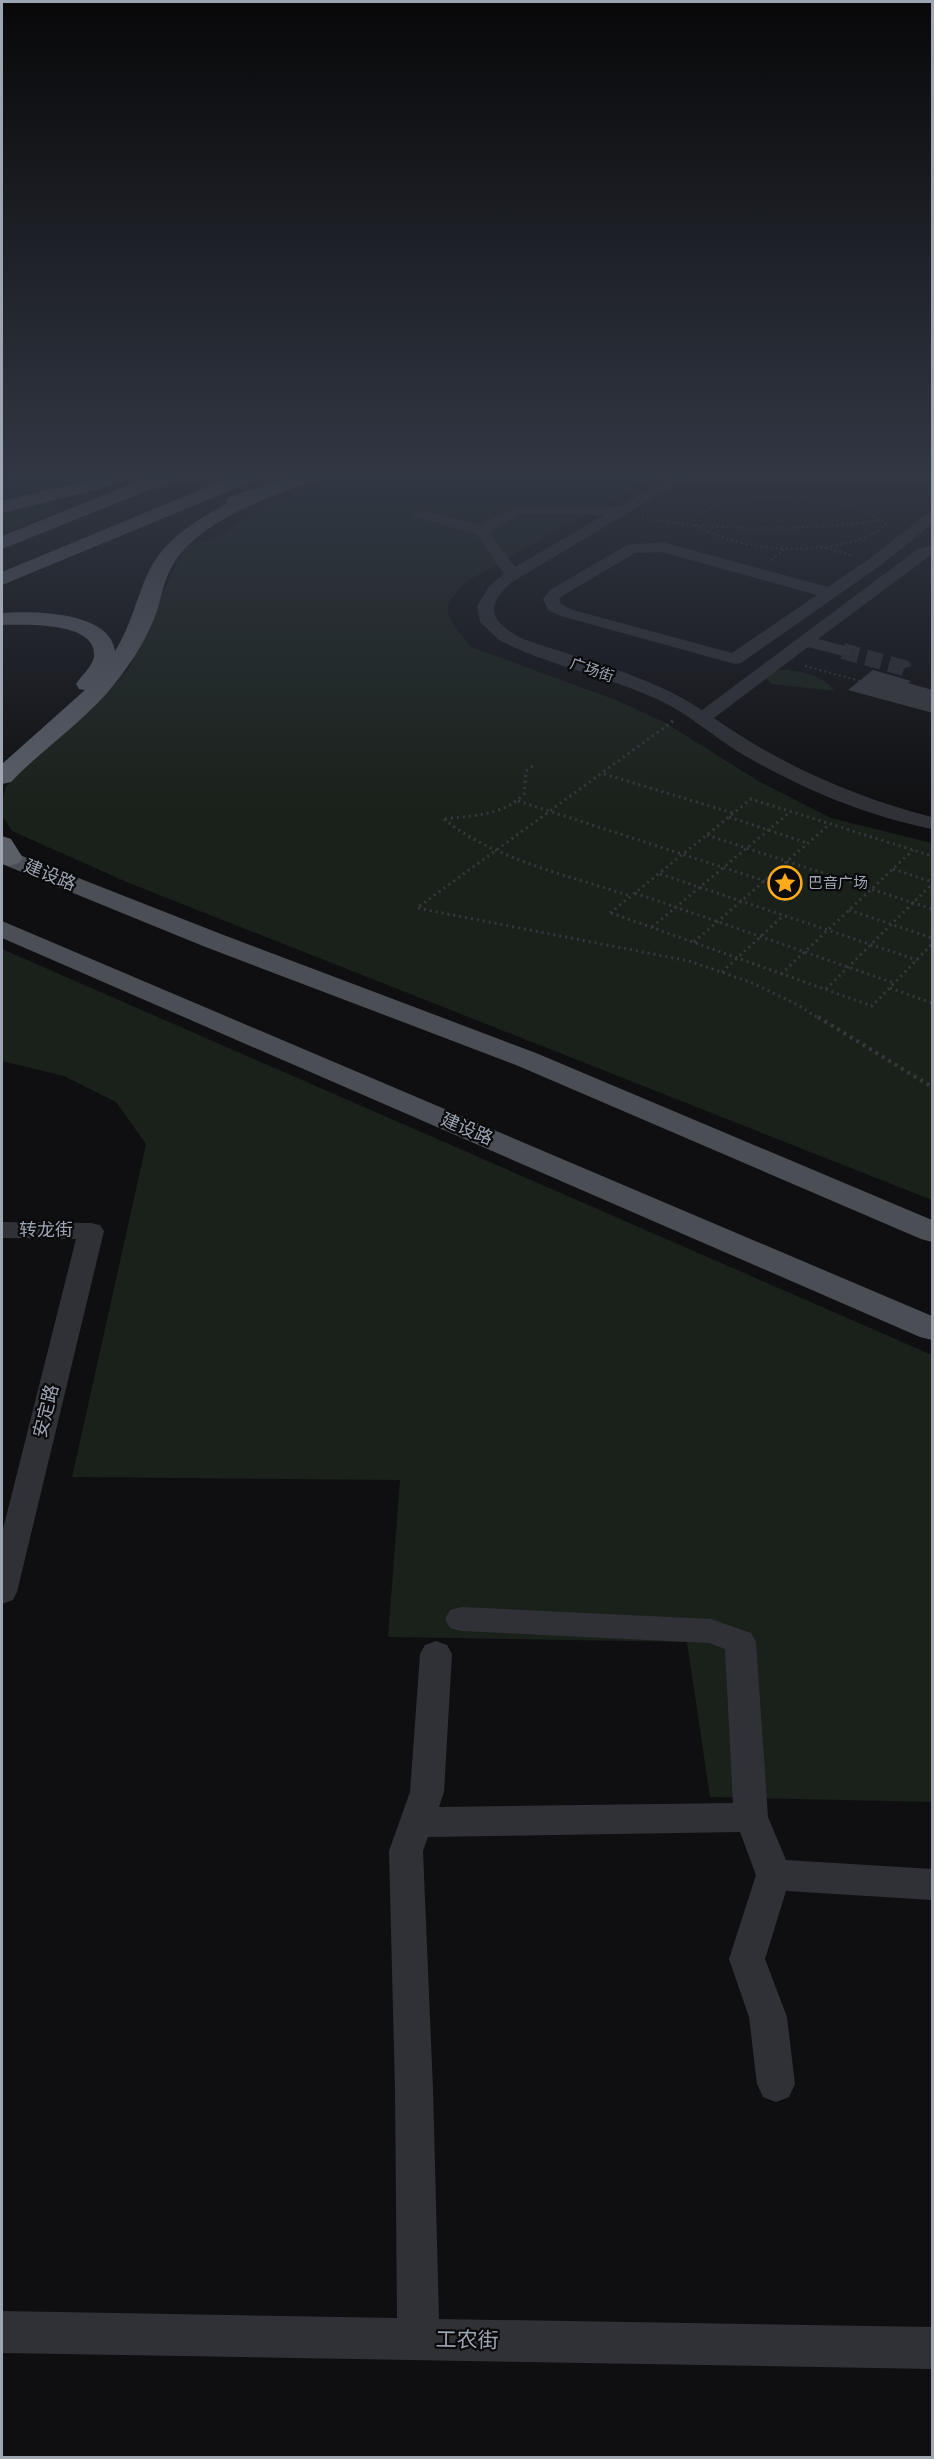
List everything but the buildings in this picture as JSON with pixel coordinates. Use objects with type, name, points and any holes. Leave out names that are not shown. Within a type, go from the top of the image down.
[{"type":"highway","points":[[2,597],[18,590]]},
{"type":"highway","points":[[2,777],[13,765],[72,717],[108,677],[130,645],[152,590]]},
{"type":"highway","points":[[2,619],[40,619],[72,624],[98,637],[105,651],[99,670],[62,712],[2,757]]},
{"type":"main road","name":"建设路","points":[[4,853],[212,940],[526,1059],[933,1232]]},
{"type":"main road","name":"建设路","points":[[2,929],[933,1329]]},
{"type":"street","name":"广场街","points":[[494,590],[484,603],[487,621],[499,633],[517,643],[661,694],[703,718],[742,746],[796,776],[860,802],[933,824]]},
{"type":"street","points":[[561,590],[551,599],[554,607],[567,613],[735,659]]},
{"type":"street","points":[[818,590],[830,593]]},
{"type":"street","points":[[735,659],[835,590]]},
{"type":"street","points":[[703,718],[873,590]]},
{"type":"street","points":[[806,640],[843,651]]},
{"type":"street","points":[[735,659],[737,668],[758,676]]},
{"type":"street","name":"转龙街","points":[[2,1230],[91,1231]]},
{"type":"street","name":"安定路","points":[[2,1592],[91,1231]]},
{"type":"street","points":[[461,1619],[711,1631],[740,1642],[751,1817],[774,1875],[747,1959],[768,2017],[776,2084]]},
{"type":"street","points":[[418,2339],[414,2089],[406,1851],[427,1792],[436,1654]]},
{"type":"street","points":[[416,1822],[751,1817]]},
{"type":"street","points":[[774,1875],[933,1884]]},
{"type":"street","name":"工农街","points":[[2,2332],[933,2348]]},
{"type":"path","points":[[781,659],[860,681]]},
{"type":"path","points":[[680,715],[604,774],[417,908],[628,948],[689,961],[722,972],[750,982],[796,1004],[933,1087]]},
{"type":"path","points":[[534,765],[526,771],[525,790],[518,801],[500,810],[444,819],[462,834],[497,851],[630,897]]},
{"type":"path","points":[[604,774],[733,814]]},
{"type":"path","points":[[933,856],[751,799],[610,913],[872,1006],[933,944]]},
{"type":"path","points":[[518,801],[765,880]]},
{"type":"path","points":[[652,928],[790,812]]},
{"type":"path","points":[[729,817],[808,843]]},
{"type":"path","points":[[694,943],[830,824]]},
{"type":"path","points":[[706,835],[933,909]]},
{"type":"path","points":[[781,974],[913,850]]},
{"type":"path","points":[[826,990],[933,883],[893,869]]},
{"type":"path","points":[[659,874],[916,960]]},
{"type":"path","points":[[634,893],[894,983]]},
{"type":"path","points":[[849,910],[933,938]]},
{"type":"path","points":[[722,972],[783,915]]},
{"type":"path","points":[[890,988],[933,1003]]},
{"type":"shaded area","points":[[165,590],[459,590],[450,600],[447,610],[453,625],[471,647],[616,700],[664,722],[760,782],[831,818],[932,843],[932,1200],[129,883],[12,831],[2,816],[2,802],[6,787],[23,767],[89,712],[129,668]]},
{"type":"shaded area","points":[[775,670],[791,670],[808,674],[824,681],[834,691],[771,684],[766,678]]},
{"type":"shaded area","points":[[2,949],[932,1355],[932,1802],[710,1797],[687,1642],[388,1637],[400,1480],[72,1477],[146,1144],[116,1102],[64,1076],[2,1061]]},
{"type":"tunnel","points":[[843,651],[904,668],[906,674]]},
{"type":"place","name":"巴音广场","points":[[785,883]]}]
